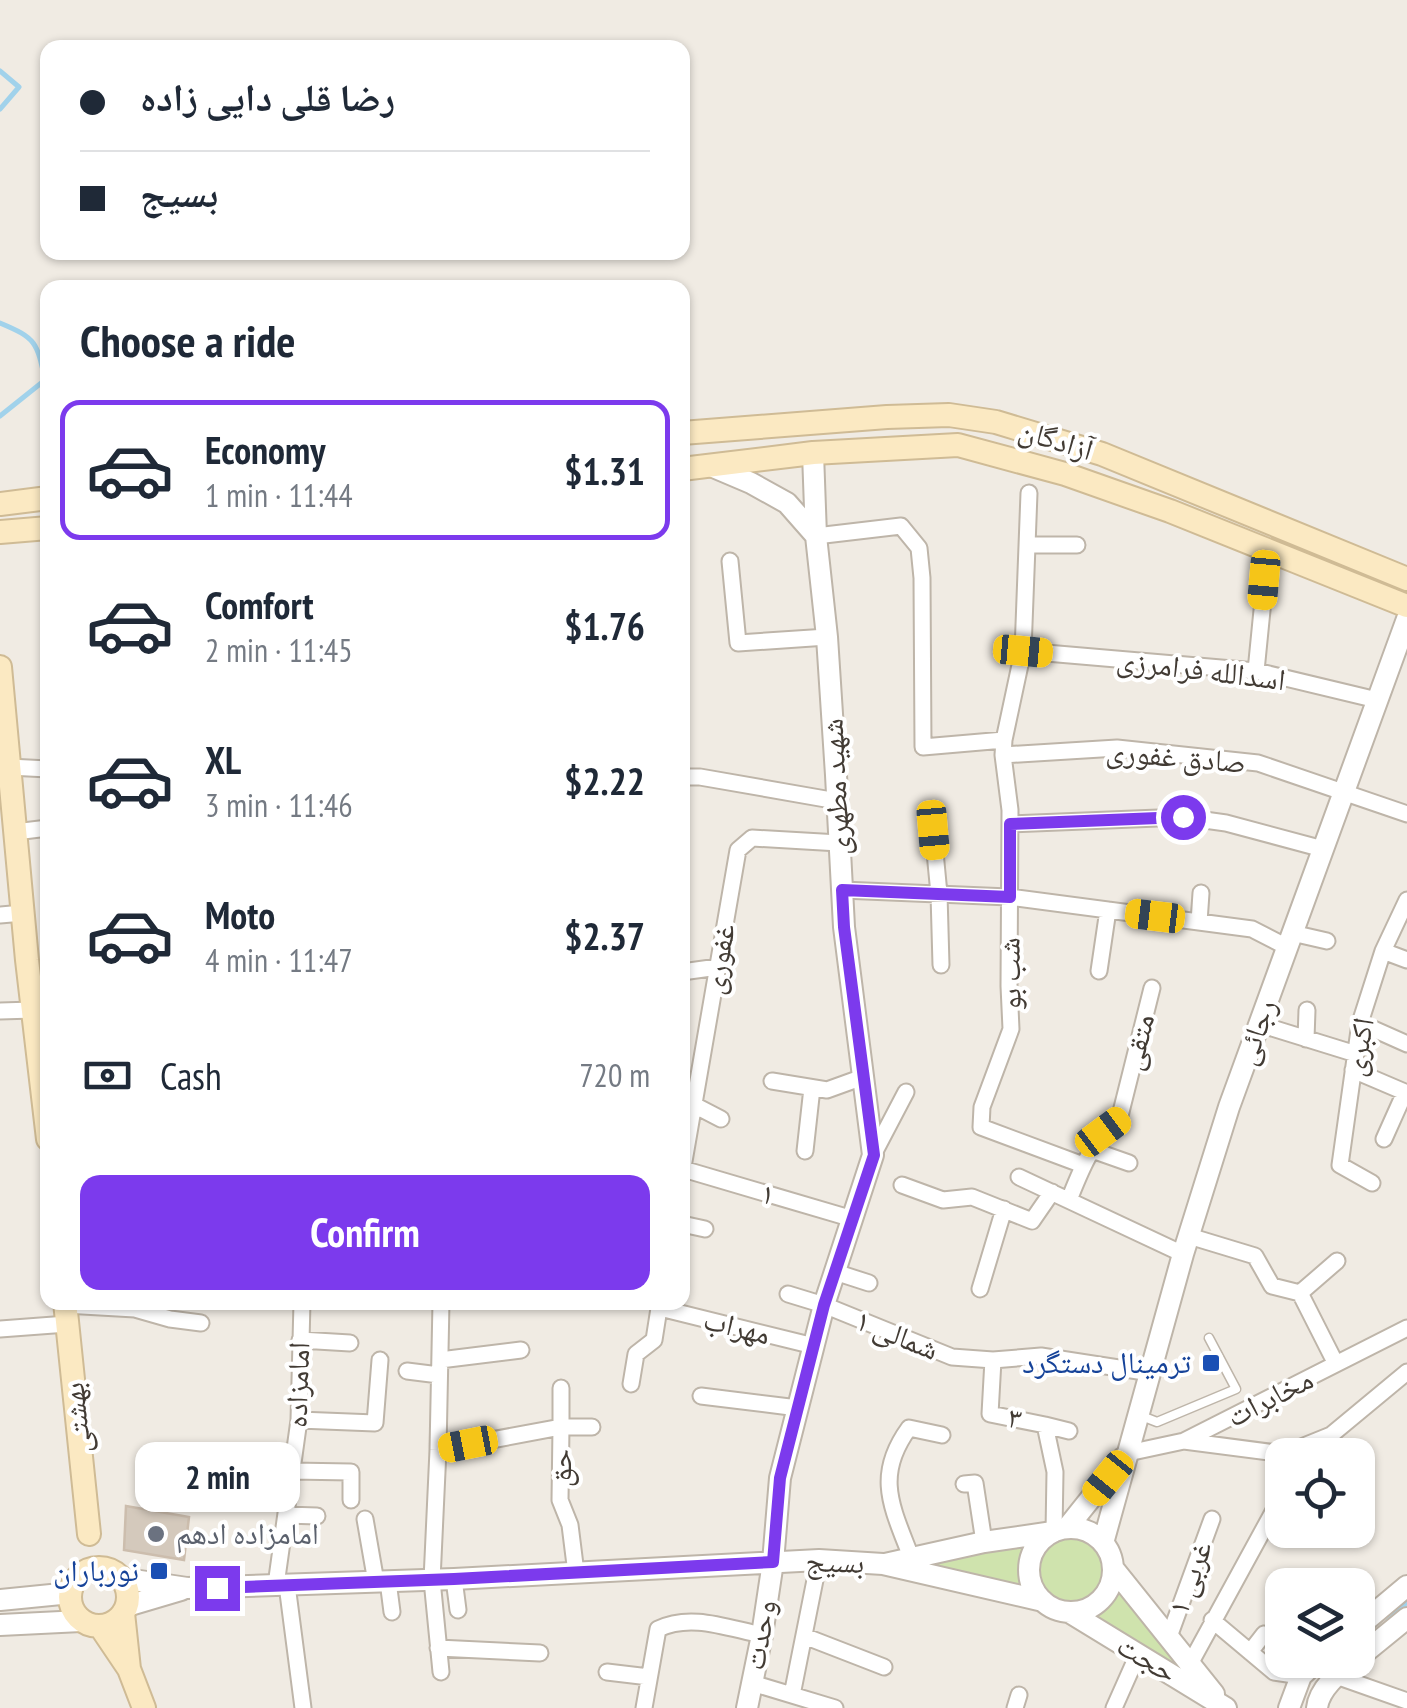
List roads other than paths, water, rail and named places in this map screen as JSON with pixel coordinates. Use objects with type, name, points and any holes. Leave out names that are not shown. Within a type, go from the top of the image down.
[{"type":"main road","name":"آزادگان","points":[[690,432],[887,417],[948,415],[996,422],[1102,454],[1407,579]]},
{"type":"main road","points":[[690,468],[813,452],[958,445],[1064,474],[1170,512],[1407,606]]},
{"type":"main road","points":[[0,504],[40,499]]},
{"type":"main road","points":[[2,538],[40,530]]},
{"type":"main road","points":[[0,667],[7,782],[16,832],[12,914],[40,1036]]},
{"type":"main road","name":"بهشتی","points":[[66,1311],[90,1534]]},
{"type":"main road","points":[[90,1534],[128,1596],[125,1609],[129,1670],[144,1708]]},
{"type":"main road","points":[[90,1534],[71,1605],[129,1670]]},
{"type":"main road","points":[[77,1580],[90,1570],[114,1574]]},
{"type":"main road","points":[[91,1624],[109,1624],[125,1609]]},
{"type":"street","name":"شهید مطهری","points":[[773,1562],[780,1478],[824,1305],[874,1155],[844,927],[813,452]]},
{"type":"street","points":[[712,466],[786,503],[816,536],[901,526],[919,548],[923,746],[1004,748]]},
{"type":"street","name":"شب بو","points":[[1029,492],[1023,651],[1004,748],[1010,824],[1011,1028],[982,1107],[982,1128],[1083,1165]]},
{"type":"street","points":[[1027,545],[1076,545]]},
{"type":"street","points":[[730,561],[738,643],[826,637]]},
{"type":"street","points":[[1256,670],[1264,580]]},
{"type":"street","name":"رجائی","points":[[1103,1543],[1229,1107],[1407,619]]},
{"type":"street","name":"اسدالله فرامرزی","points":[[1023,651],[1256,670],[1377,700]]},
{"type":"street","name":"صادق غفوری","points":[[1004,748],[1117,748],[1258,763],[1407,814]]},
{"type":"street","points":[[7,782],[40,772]]},
{"type":"street","points":[[690,777],[837,801]]},
{"type":"street","points":[[1010,824],[1183,817],[1226,823],[1323,849]]},
{"type":"street","points":[[16,832],[40,829]]},
{"type":"street","points":[[933,830],[941,965]]},
{"type":"street","name":"غفوری","points":[[690,1129],[738,850],[752,838],[839,843]]},
{"type":"street","points":[[842,890],[1010,897],[1108,910],[1155,924],[1199,922],[1252,929],[1290,940],[1326,941]]},
{"type":"street","points":[[1199,922],[1201,894]]},
{"type":"street","name":"اکبری","points":[[1372,1183],[1340,1164],[1360,1024],[1383,951],[1407,900]]},
{"type":"street","points":[[1099,970],[1108,910]]},
{"type":"street","points":[[1383,951],[1407,960]]},
{"type":"street","points":[[690,971],[718,967]]},
{"type":"street","name":"متقی","points":[[1069,1200],[1083,1165],[1103,1132],[1119,1120],[1152,988]]},
{"type":"street","points":[[0,1012],[33,1010]]},
{"type":"street","points":[[1306,1039],[1307,1010]]},
{"type":"street","points":[[1259,1024],[1306,1039],[1355,1062],[1406,1093],[1384,1139]]},
{"type":"street","points":[[1360,1024],[1407,1044]]},
{"type":"street","points":[[772,1081],[827,1090],[863,1077]]},
{"type":"street","points":[[805,1151],[812,1088]]},
{"type":"street","points":[[874,1155],[906,1092]]},
{"type":"street","points":[[694,1105],[721,1119]]},
{"type":"street","points":[[1092,1150],[1129,1163]]},
{"type":"street","name":"۱","points":[[690,1173],[852,1218]]},
{"type":"street","points":[[1019,1177],[1186,1245],[1255,1256],[1272,1286],[1300,1294],[1336,1364]]},
{"type":"street","points":[[902,1186],[943,1200],[972,1196],[1032,1221],[1052,1192]]},
{"type":"street","points":[[980,1289],[1004,1208]]},
{"type":"street","points":[[690,1226],[705,1229]]},
{"type":"street","points":[[1300,1294],[1337,1260]]},
{"type":"street","points":[[835,1272],[869,1282]]},
{"type":"street","name":"۱ شمالی","points":[[788,1294],[952,1357],[993,1360],[1041,1356],[1151,1373]]},
{"type":"street","points":[[142,1310],[170,1319],[201,1322]]},
{"type":"street","name":"امامزاده","points":[[302,1310],[299,1420],[286,1514],[282,1585],[303,1708]]},
{"type":"street","points":[[440,1310],[432,1580],[441,1672]]},
{"type":"street","points":[[631,1384],[636,1354],[654,1340],[659,1310]]},
{"type":"street","name":"مهراب","points":[[679,1310],[814,1346]]},
{"type":"street","points":[[0,1329],[66,1311]]},
{"type":"street","name":"مخابرات","points":[[1128,1453],[1184,1441],[1407,1328]]},
{"type":"street","points":[[300,1340],[350,1343]]},
{"type":"street","points":[[407,1372],[520,1350]]},
{"type":"street","points":[[299,1420],[375,1423],[380,1360]]},
{"type":"street","name":"۳","points":[[993,1360],[990,1414],[1044,1425],[1060,1530]]},
{"type":"street","points":[[1323,1438],[1407,1372]]},
{"type":"street","points":[[560,1388],[560,1427],[592,1427]]},
{"type":"street","points":[[701,1396],[798,1408]]},
{"type":"street","points":[[1044,1425],[1069,1430]]},
{"type":"street","name":"حق","points":[[438,1450],[560,1427],[560,1500],[570,1526],[576,1572]]},
{"type":"street","points":[[911,1556],[887,1483],[896,1446],[909,1428],[942,1435]]},
{"type":"street","points":[[1184,1441],[1265,1451]]},
{"type":"street","points":[[1060,1530],[1080,1529],[1093,1534],[1110,1554],[1111,1582],[1095,1604],[1083,1610],[1069,1612],[1043,1602],[1030,1578],[1034,1550],[1042,1539],[1060,1530],[1128,1453]]},
{"type":"street","points":[[292,1472],[351,1472],[351,1500]]},
{"type":"street","points":[[964,1484],[975,1484],[984,1542]]},
{"type":"street","points":[[286,1514],[317,1516]]},
{"type":"street","points":[[365,1519],[392,1612]]},
{"type":"street","name":"۱ غربی","points":[[1169,1637],[1212,1519]]},
{"type":"street","points":[[1190,1664],[1265,1525]]},
{"type":"street","name":"بسیج","points":[[883,1564],[1060,1530]]},
{"type":"street","points":[[792,1695],[818,1560]]},
{"type":"street","name":"بسیج","points":[[188,1588],[818,1560],[883,1564],[1043,1602]]},
{"type":"street","name":"وحدت","points":[[747,1708],[773,1562]]},
{"type":"street","name":"حجت","points":[[1113,1568],[1225,1708]]},
{"type":"street","points":[[114,1574],[188,1588]]},
{"type":"street","points":[[454,1579],[458,1610]]},
{"type":"street","points":[[0,1600],[62,1594],[77,1580]]},
{"type":"street","points":[[1375,1608],[1407,1586]]},
{"type":"street","points":[[125,1609],[188,1588]]},
{"type":"street","name":"حجت","points":[[1069,1612],[1225,1708]]},
{"type":"street","points":[[1375,1644],[1407,1618]]},
{"type":"street","points":[[644,1708],[658,1629],[672,1622],[694,1620],[762,1636]]},
{"type":"street","points":[[1212,1620],[1265,1664]]},
{"type":"street","points":[[0,1625],[91,1624]]},
{"type":"street","points":[[1250,1652],[1264,1634]]},
{"type":"street","points":[[804,1636],[884,1667]]},
{"type":"street","points":[[438,1648],[540,1653]]},
{"type":"street","points":[[1114,1708],[1138,1654]]},
{"type":"street","points":[[607,1672],[649,1677]]},
{"type":"street","points":[[1289,1708],[1300,1678]]},
{"type":"street","points":[[1317,1708],[1318,1698],[1334,1678]]},
{"type":"street","points":[[1342,1678],[1407,1701]]},
{"type":"street","points":[[752,1683],[835,1708]]},
{"type":"lane","points":[[1139,1415],[1157,1422],[1236,1389],[1209,1338]]},
{"type":"waterway","points":[[0,71],[19,87],[0,109]]},
{"type":"waterway","points":[[0,323],[28,338],[40,357]]},
{"type":"waterway","points":[[0,416],[40,384]]},
{"type":"waterway","points":[[1388,1621],[1407,1602]]},
{"type":"place","name":"ترمینال دستگرد","points":[[1211,1363]]},
{"type":"place","name":"امامزاده ادهم","points":[[156,1534]]},
{"type":"place","name":"نورباران","points":[[159,1571]]}]
